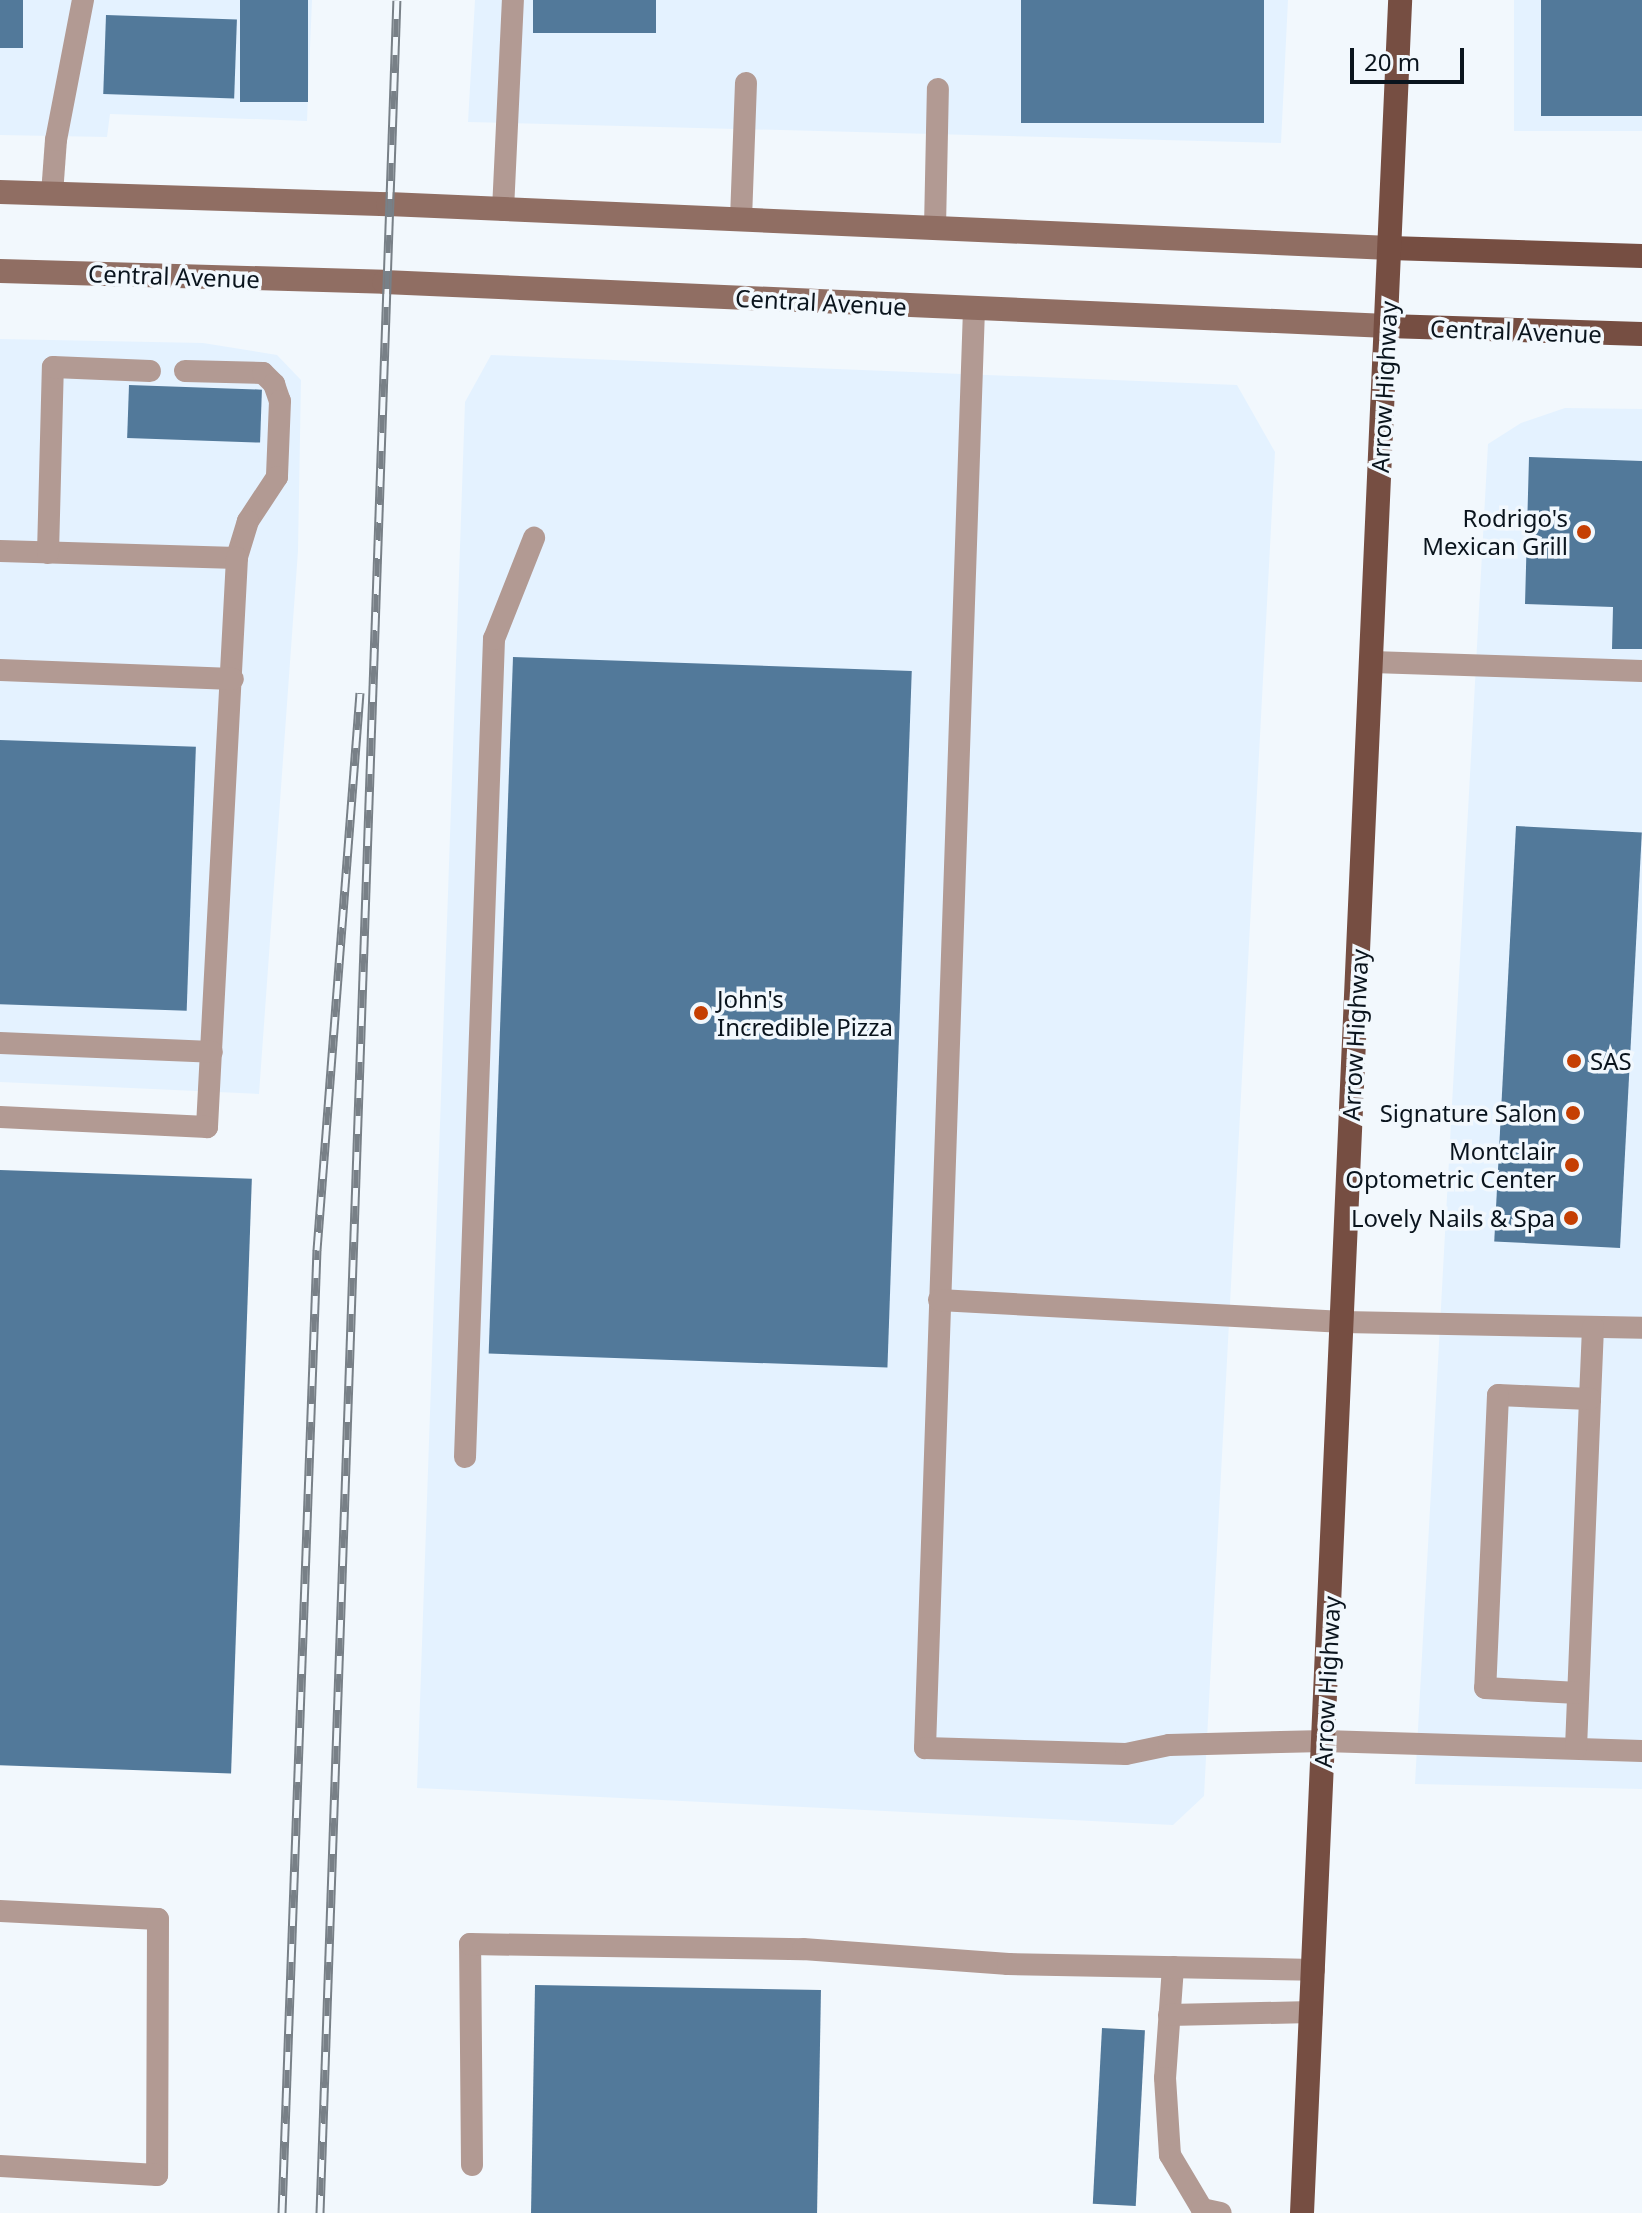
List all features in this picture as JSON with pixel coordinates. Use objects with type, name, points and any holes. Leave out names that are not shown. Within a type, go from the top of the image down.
[{"type":"main road","name":"Arrow Highway","points":[[1302,2213],[1400,0]]},
{"type":"main road","points":[[0,192],[1642,256]]},
{"type":"main road","name":"Central Avenue","points":[[0,271],[384,282],[974,309],[1642,334]]},
{"type":"lane","points":[[52,194],[56,140],[83,0]]},
{"type":"lane","points":[[503,210],[513,0]]},
{"type":"lane","points":[[741,219],[746,83]]},
{"type":"lane","points":[[935,227],[938,89]]},
{"type":"lane","points":[[974,309],[925,1748],[1126,1754],[1169,1745],[1324,1741],[1642,1751]]},
{"type":"lane","points":[[48,553],[53,367],[150,371]]},
{"type":"lane","points":[[0,1117],[207,1127],[237,558],[248,521],[277,477],[280,401],[263,373],[185,371]]},
{"type":"lane","points":[[465,1457],[494,639],[534,538]]},
{"type":"lane","points":[[0,551],[237,558]]},
{"type":"lane","points":[[1372,662],[1642,671]]},
{"type":"lane","points":[[0,670],[233,679]]},
{"type":"lane","points":[[0,1043],[212,1052]]},
{"type":"lane","points":[[939,1300],[1343,1322],[1642,1328]]},
{"type":"lane","points":[[1576,1748],[1593,1327]]},
{"type":"lane","points":[[1578,1693],[1485,1688],[1498,1395],[1590,1399]]},
{"type":"lane","points":[[0,1911],[158,1919],[157,2175],[0,2166]]},
{"type":"lane","points":[[472,2165],[470,1944],[803,1949],[1008,1964],[1314,1970]]},
{"type":"lane","points":[[1173,1967],[1165,2078],[1170,2155],[1202,2209],[1221,2213]]},
{"type":"lane","points":[[1169,2015],[1312,2012]]},
{"type":"shaded area","points":[[0,0],[312,0],[307,121],[110,114],[107,137],[0,135]]},
{"type":"shaded area","points":[[475,0],[1288,0],[1281,143],[468,122]]},
{"type":"shaded area","points":[[1514,0],[1642,0],[1642,131],[1514,131]]},
{"type":"shaded area","points":[[0,339],[203,343],[277,355],[301,380],[298,551],[259,1094],[0,1082]]},
{"type":"shaded area","points":[[491,355],[1237,385],[1275,452],[1204,1796],[1173,1825],[417,1788],[465,402]]},
{"type":"shaded area","points":[[1565,408],[1642,409],[1642,1789],[1415,1784],[1488,444],[1521,423]]},
{"type":"building","points":[[0,0],[23,0],[23,48],[0,48]]},
{"type":"building","points":[[240,0],[308,0],[308,102],[240,102]]},
{"type":"building","points":[[533,0],[656,0],[656,33],[533,33]]},
{"type":"building","points":[[1021,0],[1264,0],[1264,123],[1021,123]]},
{"type":"building","points":[[1541,0],[1642,0],[1642,116],[1541,116]]},
{"type":"building","points":[[106,15],[237,20],[234,99],[103,94]]},
{"type":"building","points":[[129,385],[262,390],[260,443],[127,438]]},
{"type":"building","name":"Rodrigo's Mexican Grill","points":[[1529,457],[1642,461],[1642,649],[1612,649],[1613,607],[1525,604]]},
{"type":"building","name":"John's Incredible Pizza","points":[[513,657],[912,671],[887,1368],[489,1354]]},
{"type":"building","points":[[0,740],[196,747],[187,1011],[0,1004]]},
{"type":"building","points":[[1516,826],[1642,833],[1620,1248],[1494,1241]]},
{"type":"building","points":[[0,1170],[252,1179],[231,1773],[0,1765]]},
{"type":"building","points":[[535,1985],[821,1990],[817,2213],[531,2213]]},
{"type":"building","points":[[1102,2028],[1145,2030],[1136,2206],[1093,2204]]},
{"type":"railway","points":[[320,2213],[397,0]]},
{"type":"railway","points":[[282,2213],[317,1250],[360,693]]},
{"type":"place","name":"Rodrigo's Mexican Grill","points":[[1584,532]]},
{"type":"place","name":"John's Incredible Pizza","points":[[701,1013]]},
{"type":"place","name":"SAS","points":[[1574,1061]]},
{"type":"place","name":"Signature Salon","points":[[1573,1113]]},
{"type":"place","name":"Montclair Optometric Center","points":[[1572,1165]]},
{"type":"place","name":"Lovely Nails & Spa","points":[[1571,1218]]}]
